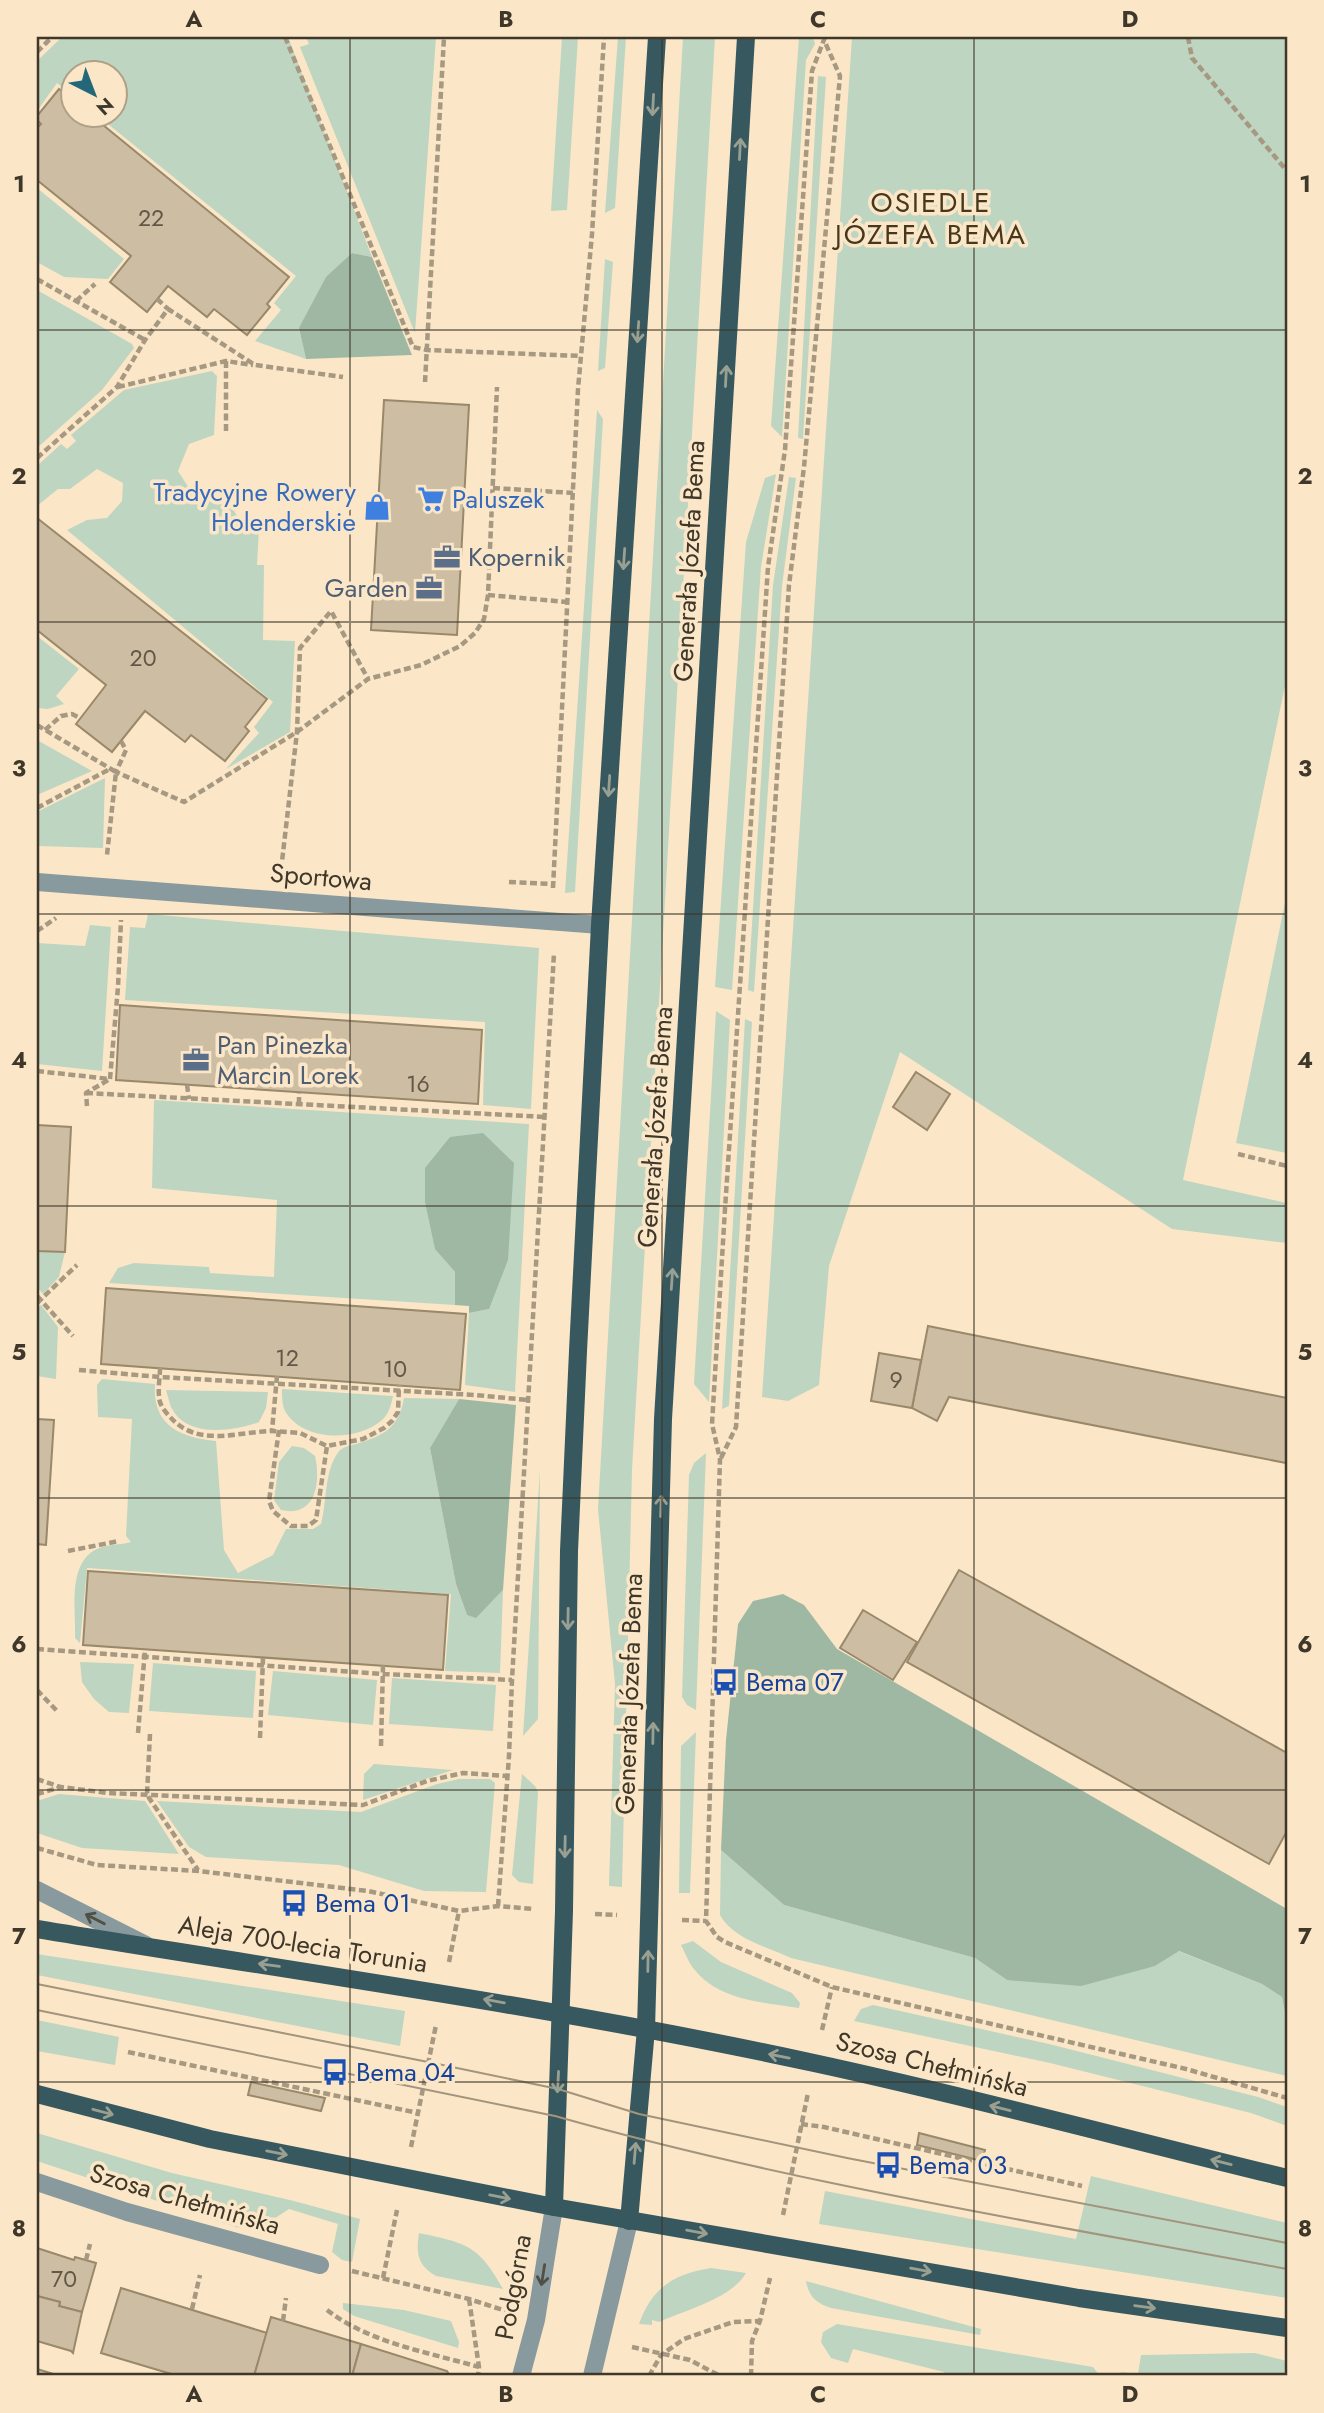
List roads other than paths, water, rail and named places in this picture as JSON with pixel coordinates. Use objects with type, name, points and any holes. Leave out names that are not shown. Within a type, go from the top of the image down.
[{"type":"main road","points":[[554,2207],[564,1912],[569,1551],[600,925],[657,37]]},
{"type":"main road","name":"Generała Józefa Bema","points":[[629,2221],[646,2029],[663,1419],[746,37]]},
{"type":"main road","name":"Aleja 700-lecia Torunia","points":[[37,1928],[443,1992],[561,2014]]},
{"type":"main road","name":"Szosa Chełmińska","points":[[561,2014],[815,2063],[1287,2178]]},
{"type":"main road","points":[[37,2094],[210,2139],[554,2207],[1079,2298],[1287,2328]]},
{"type":"street","name":"Sportowa","points":[[37,881],[600,925]]},
{"type":"street","points":[[37,1890],[152,1948]]},
{"type":"street","name":"Szosa Chełmińska","points":[[37,2182],[127,2212],[320,2265]]},
{"type":"street","name":"Podgórna","points":[[522,2376],[536,2320],[554,2207]]},
{"type":"street","points":[[592,2376],[629,2221]]},
{"type":"tram line","points":[[37,1984],[558,2089],[639,2114],[847,2158],[1287,2243]]},
{"type":"tram line","points":[[37,2010],[555,2116],[645,2140],[827,2182],[1287,2269]]},
{"type":"place","name":"Paluszek","points":[[431,499]]},
{"type":"place","name":"Tradycyjne Rowery Holenderskie","points":[[377,507]]},
{"type":"place","name":"Kopernik","points":[[447,557]]},
{"type":"place","name":"Garden","points":[[429,588]]},
{"type":"place","name":"Pan Pinezka Marcin Lorek","points":[[196,1060]]},
{"type":"place","name":"Bema 07","points":[[725,1682]]},
{"type":"place","name":"Bema 01","points":[[294,1903]]},
{"type":"place","name":"Bema 04","points":[[335,2072]]},
{"type":"place","name":"Bema 03","points":[[888,2165]]},
{"type":"district","name":"OSIEDLE JÓZEFA BEMA","points":[[931,218]]}]
